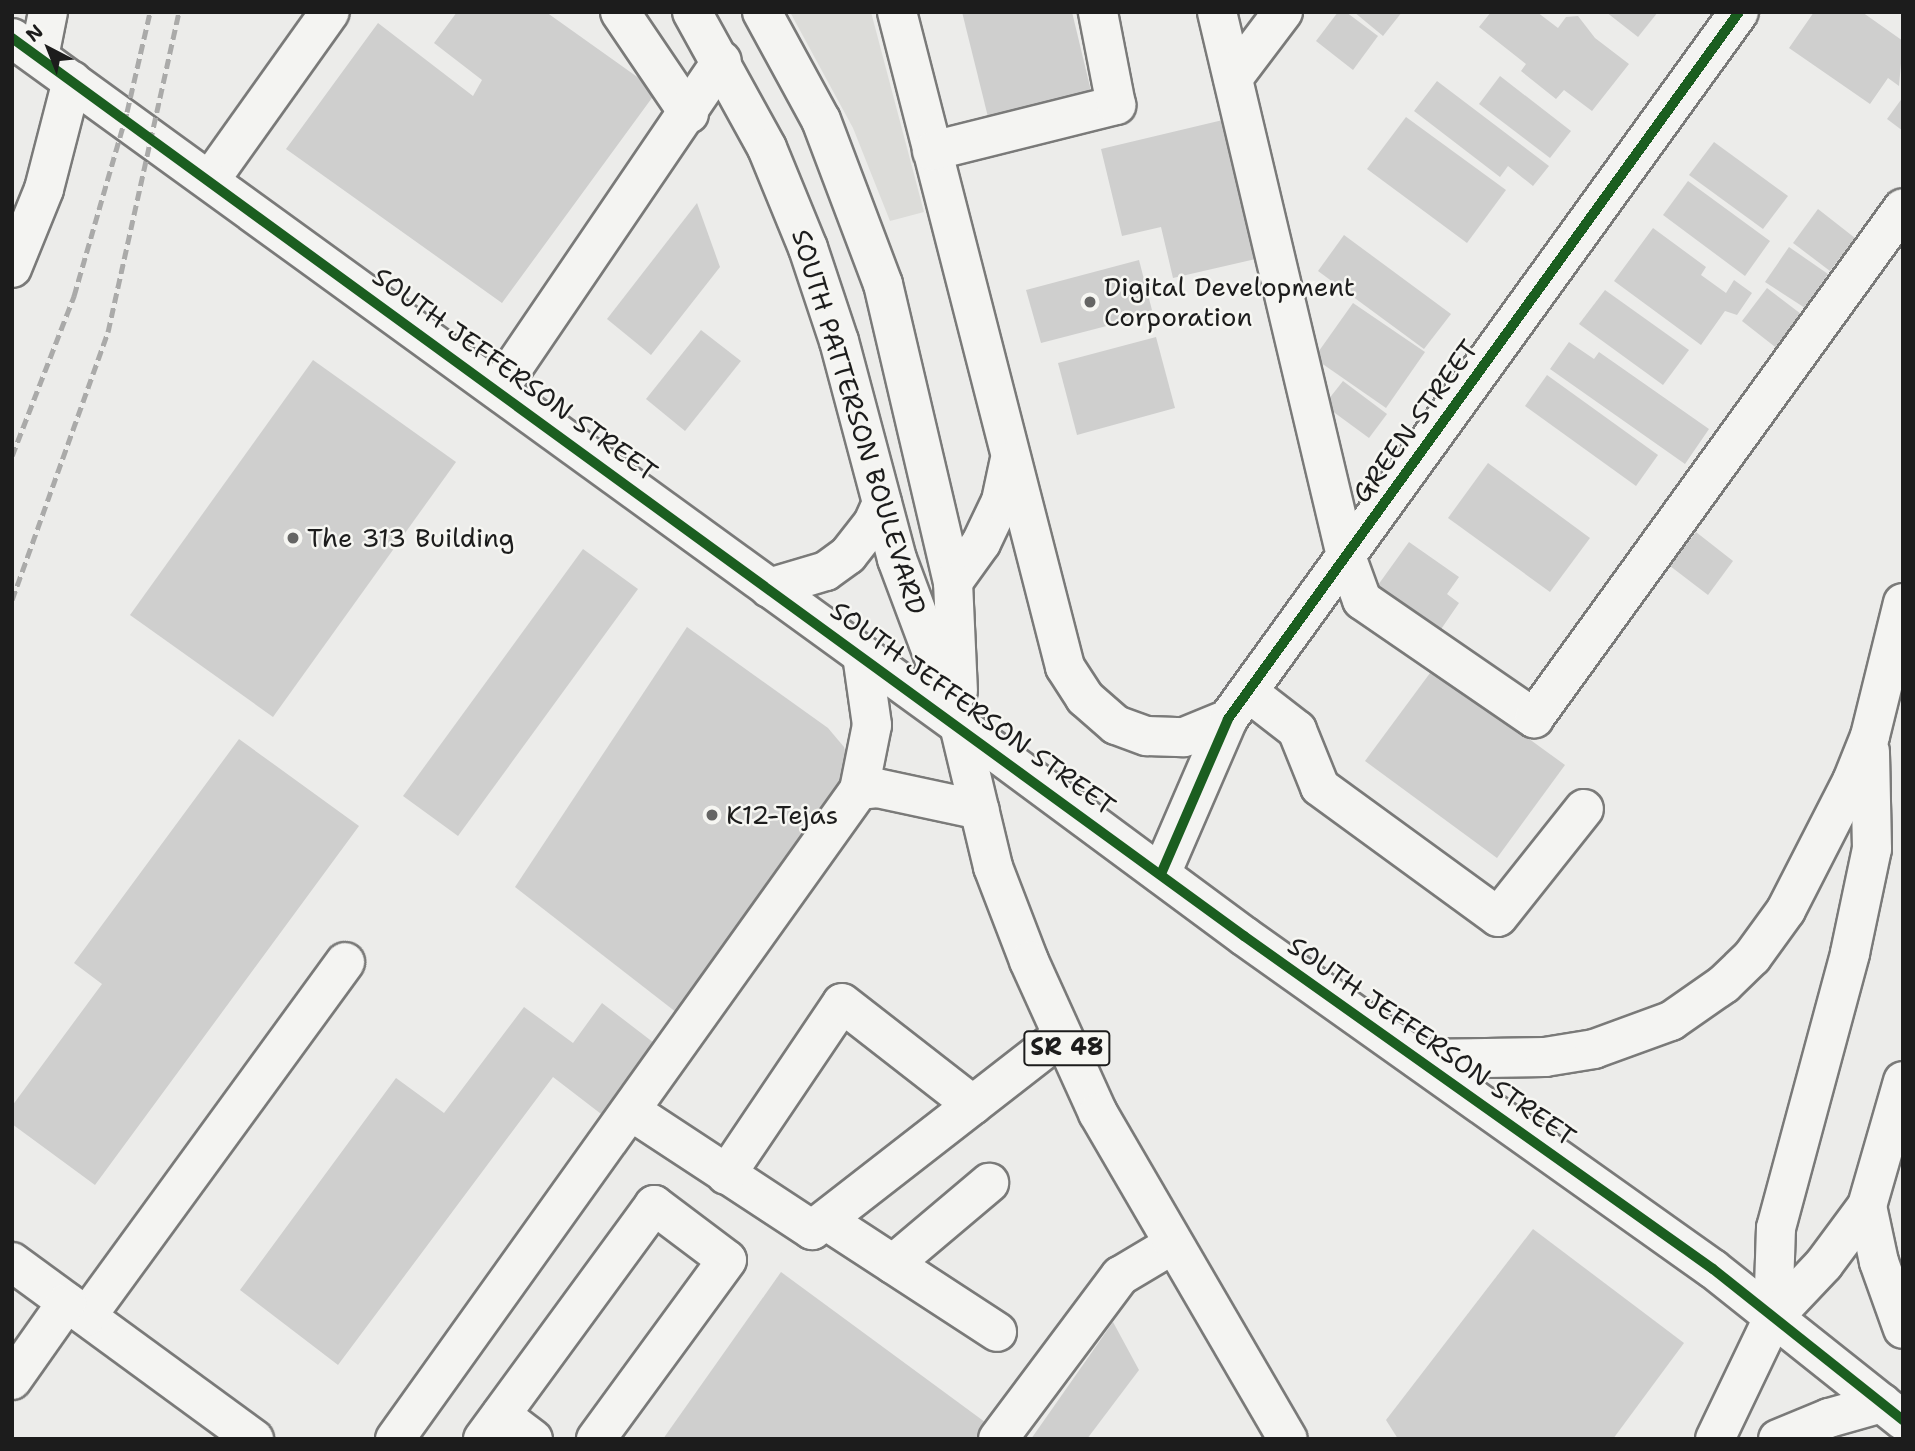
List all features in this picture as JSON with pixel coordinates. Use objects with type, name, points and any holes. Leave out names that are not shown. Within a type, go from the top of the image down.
[{"type":"main road","points":[[25,48],[48,12]]},
{"type":"main road","points":[[210,180],[330,12]]},
{"type":"main road","points":[[620,12],[689,114]]},
{"type":"main road","name":"SOUTH PATTERSON BOULEVARD","points":[[692,12],[722,61],[767,148],[808,248],[897,559],[959,725],[979,810],[1010,915],[1061,1036],[1098,1113],[1172,1245],[1287,1439]]},
{"type":"main road","name":"SOUTH PATTERSON BOULEVARD","points":[[762,12],[821,120],[871,245],[907,376],[953,582],[959,725]]},
{"type":"main road","points":[[897,12],[1065,667],[1086,698],[1116,725],[1147,736],[1184,737],[1238,705],[1297,730],[1320,787],[1498,917],[1584,809]]},
{"type":"main road","points":[[932,151],[1116,105],[1098,12]]},
{"type":"main road","points":[[1217,12],[1346,556],[1362,600],[1534,718],[1903,208]]},
{"type":"main road","points":[[1233,78],[1283,12]]},
{"type":"main road","name":"GREEN STREET","points":[[1161,874],[1238,705],[1739,12]]},
{"type":"main road","name":"SOUTH JEFFERSON STREET","points":[[25,48],[1161,874],[1713,1269],[1892,1412]]},
{"type":"main road","points":[[498,390],[689,114],[722,61]]},
{"type":"main road","points":[[12,268],[44,189],[72,81]]},
{"type":"main road","points":[[953,582],[981,543],[1001,501],[1010,460]]},
{"type":"main road","points":[[769,587],[826,570],[848,555],[866,534],[882,503]]},
{"type":"main road","points":[[1418,1059],[1536,1057],[1594,1049],[1651,1031],[1701,1002],[1752,957],[1786,910],[1870,736],[1903,603]]},
{"type":"main road","points":[[395,1439],[859,790],[872,725],[862,655]]},
{"type":"main road","points":[[1773,1318],[1776,1228],[1847,965],[1872,849],[1870,736]]},
{"type":"main road","points":[[859,790],[877,788],[979,810]]},
{"type":"main road","points":[[12,1380],[77,1309],[345,962]]},
{"type":"main road","points":[[726,1175],[842,1003],[973,1105]]},
{"type":"main road","points":[[631,1111],[812,1230],[827,1221],[1061,1036]]},
{"type":"main road","points":[[1715,1439],[1773,1318],[1824,1264],[1867,1206],[1903,1081]]},
{"type":"main road","points":[[893,1265],[989,1183]]},
{"type":"main road","points":[[533,1439],[492,1427],[654,1205],[727,1260],[596,1439]]},
{"type":"main road","points":[[1867,1206],[1879,1262],[1903,1329]]},
{"type":"main road","points":[[827,1221],[997,1332]]},
{"type":"main road","points":[[998,1439],[1120,1276],[1172,1245]]},
{"type":"main road","points":[[12,1262],[254,1439]]},
{"type":"main road","points":[[1778,1439],[1829,1418],[1892,1412]]},
{"type":"shaded area","points":[[790,12],[871,12],[924,212],[890,221],[853,128]]},
{"type":"building","points":[[457,12],[546,12],[657,91],[502,303],[286,149],[378,23],[473,96],[482,80],[434,43]]},
{"type":"building","points":[[962,12],[1072,12],[1091,91],[988,117]]},
{"type":"building","points":[[1338,12],[1346,12],[1378,36],[1353,70],[1316,41]]},
{"type":"building","points":[[1354,12],[1402,12],[1383,36]]},
{"type":"building","points":[[1491,12],[1537,12],[1558,28],[1566,17],[1578,16],[1595,38],[1629,64],[1592,111],[1564,90],[1556,99],[1521,71],[1526,64],[1479,27]]},
{"type":"building","points":[[1606,12],[1658,12],[1638,37]]},
{"type":"building","points":[[1814,12],[1862,12],[1903,41],[1899,86],[1888,78],[1870,104],[1789,48]]},
{"type":"building","points":[[1500,76],[1571,131],[1550,158],[1479,104]]},
{"type":"building","points":[[1437,81],[1549,166],[1533,186],[1508,166],[1500,177],[1414,111]]},
{"type":"building","points":[[1903,97],[1903,131],[1887,119]]},
{"type":"building","points":[[1406,117],[1506,190],[1467,243],[1367,169]]},
{"type":"building","points":[[1227,119],[1260,258],[1173,278],[1161,227],[1122,236],[1101,149]]},
{"type":"building","points":[[1714,142],[1788,196],[1763,229],[1689,175]]},
{"type":"building","points":[[1688,181],[1770,241],[1745,276],[1663,215]]},
{"type":"building","points":[[697,203],[720,267],[651,355],[607,319]]},
{"type":"building","points":[[1818,209],[1855,238],[1830,271],[1793,243]]},
{"type":"building","points":[[1653,228],[1706,267],[1701,275],[1726,293],[1734,280],[1752,293],[1737,315],[1725,311],[1701,345],[1614,281]]},
{"type":"building","points":[[1344,235],[1451,314],[1424,349],[1318,271]]},
{"type":"building","points":[[1789,247],[1828,274],[1805,308],[1765,282]]},
{"type":"building","name":"Digital Development Corporation","points":[[1139,260],[1153,314],[1041,343],[1026,290]]},
{"type":"building","points":[[1767,288],[1805,317],[1779,350],[1742,321]]},
{"type":"building","points":[[1605,290],[1689,350],[1663,385],[1579,324]]},
{"type":"building","points":[[1353,303],[1425,352],[1386,408],[1314,358]]},
{"type":"building","points":[[701,330],[741,361],[685,431],[646,399]]},
{"type":"building","points":[[1156,337],[1175,408],[1077,435],[1058,363]]},
{"type":"building","points":[[1569,342],[1594,359],[1599,352],[1709,429],[1685,464],[1550,369]]},
{"type":"building","name":"The 313 Building","points":[[313,360],[456,462],[273,717],[130,615]]},
{"type":"building","points":[[1547,375],[1658,455],[1636,486],[1525,406]]},
{"type":"building","points":[[1343,381],[1387,414],[1369,438],[1324,405]]},
{"type":"building","points":[[1488,463],[1590,538],[1550,592],[1448,518]]},
{"type":"building","points":[[1696,532],[1733,561],[1708,595],[1670,566]]},
{"type":"building","points":[[1409,542],[1459,577],[1447,594],[1459,603],[1435,638],[1373,592]]},
{"type":"building","points":[[583,549],[638,589],[458,836],[403,796]]},
{"type":"building","points":[[687,627],[828,728],[844,747],[848,763],[841,783],[681,1016],[515,887]]},
{"type":"building","points":[[1433,669],[1565,765],[1497,858],[1365,761]]},
{"type":"building","points":[[239,739],[359,826],[95,1185],[12,1124],[12,1106],[102,984],[74,963]]},
{"type":"building","points":[[602,1003],[658,1046],[605,1117],[553,1077],[338,1365],[240,1290],[396,1078],[444,1113],[524,1007],[573,1043]]},
{"type":"building","points":[[1533,1229],[1684,1343],[1613,1439],[1398,1439],[1386,1420]]},
{"type":"building","points":[[781,1272],[989,1425],[980,1439],[663,1439]]},
{"type":"building","points":[[1113,1322],[1139,1370],[1087,1439],[1031,1439]]},
{"type":"railway","points":[[12,456],[74,296],[127,112],[150,12]]},
{"type":"railway","points":[[12,600],[108,332],[179,12]]},
{"type":"cycle path","points":[[1161,874],[1228,719],[1739,12]]},
{"type":"cycle path","points":[[12,38],[1244,936],[1713,1269],[1903,1420]]},
{"type":"place","name":"Digital Development Corporation","points":[[1090,302]]},
{"type":"place","name":"The 313 Building","points":[[293,538]]},
{"type":"place","name":"K12-Tejas","points":[[712,815]]}]
